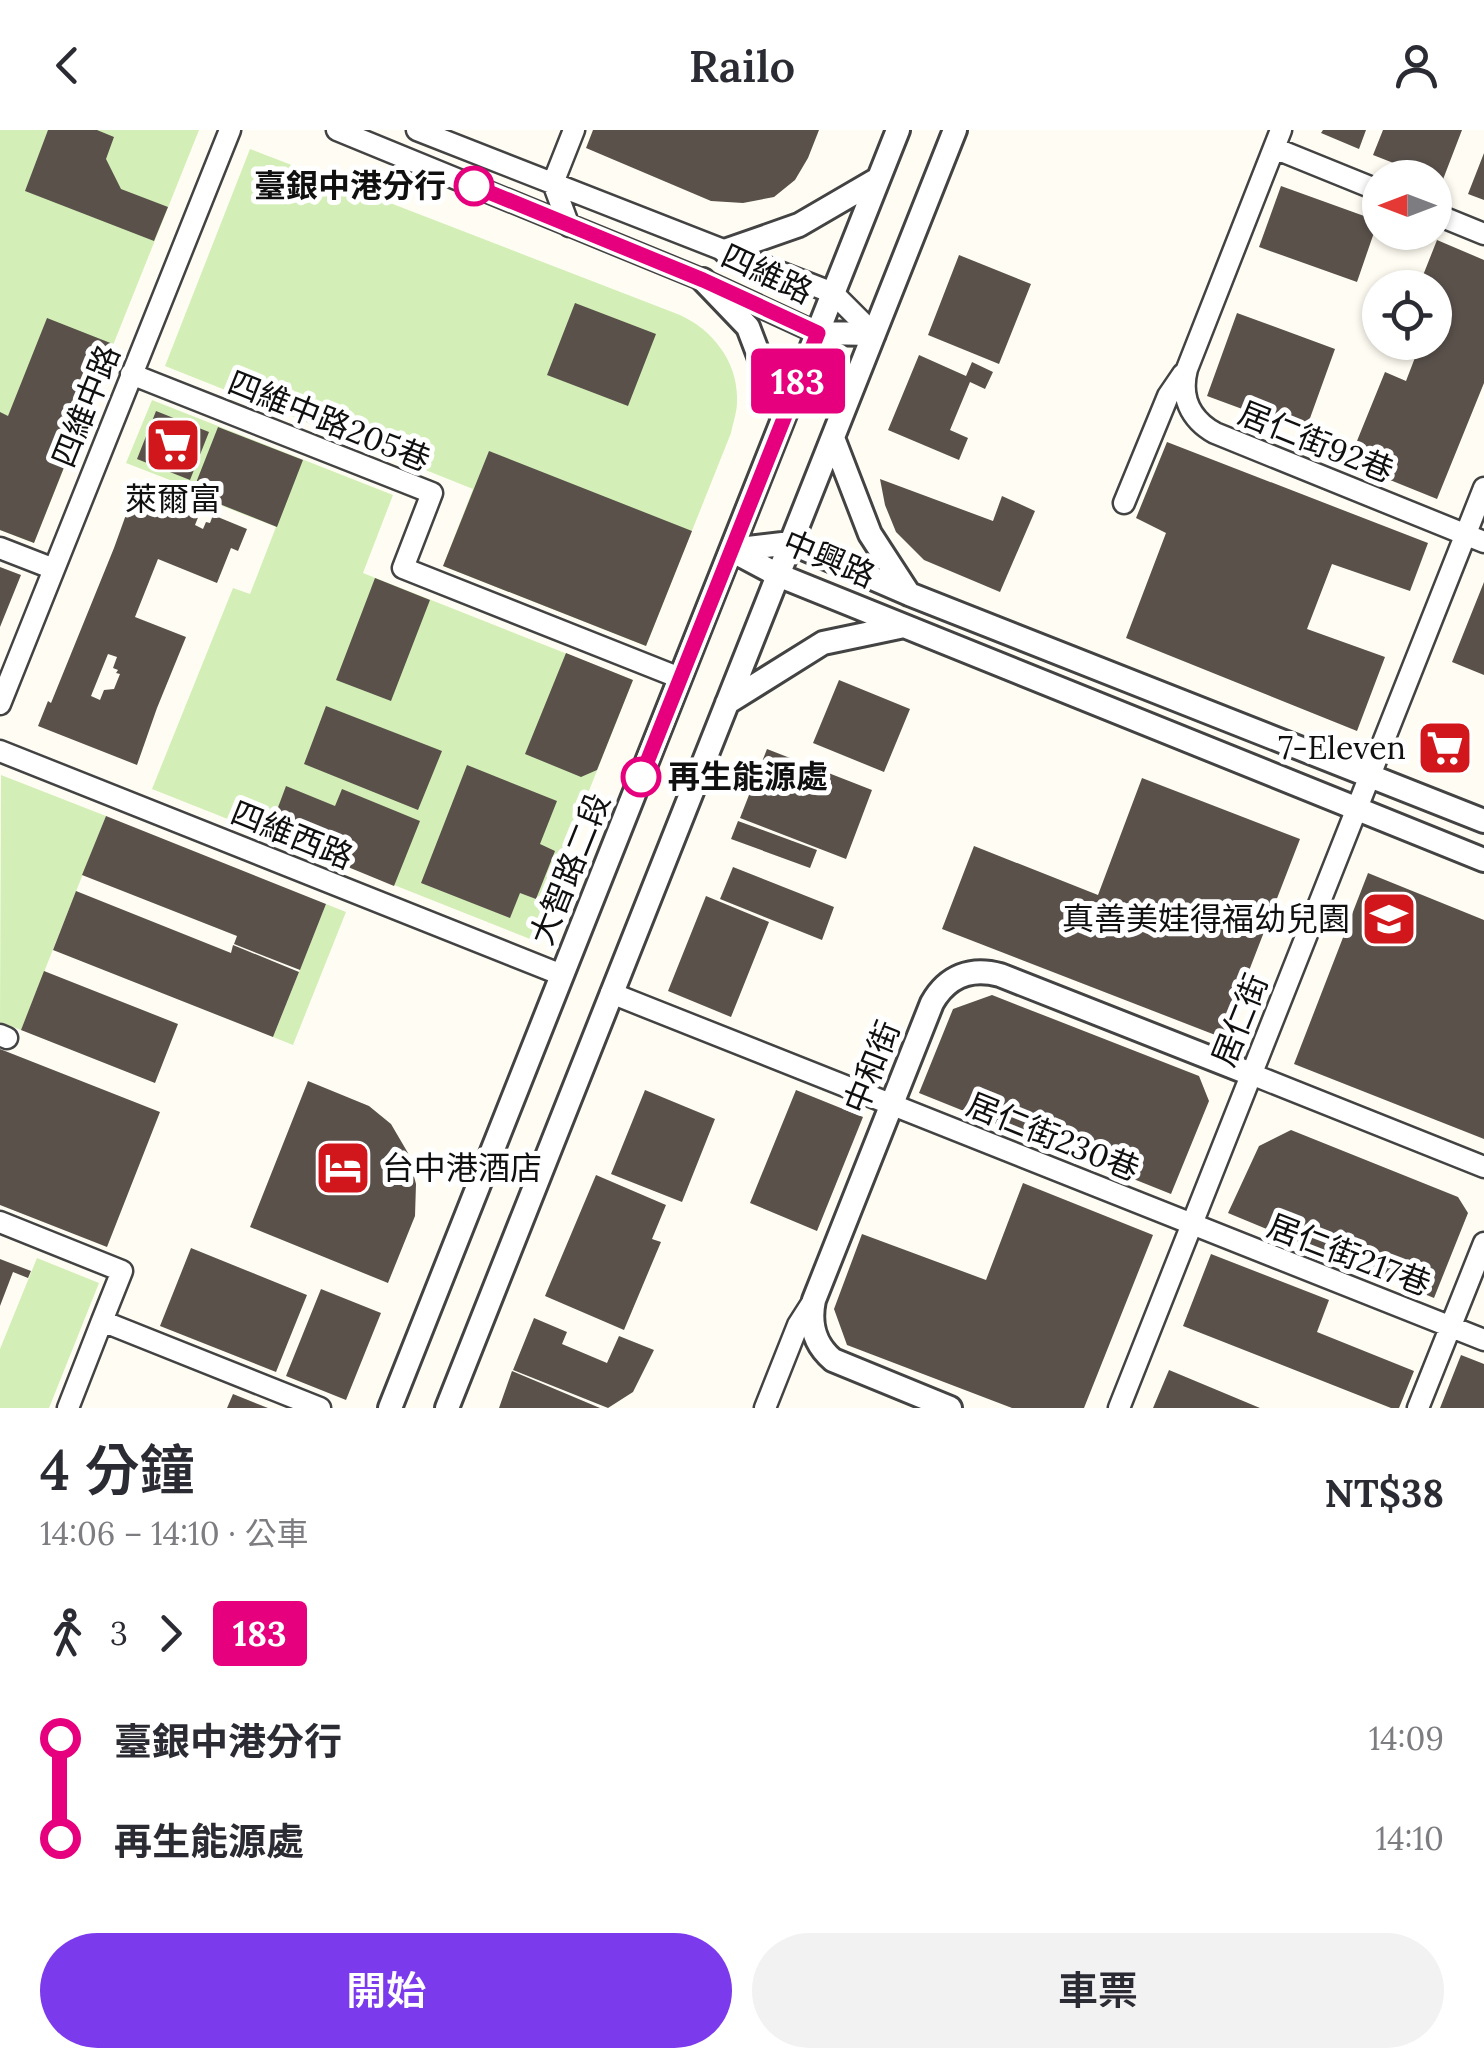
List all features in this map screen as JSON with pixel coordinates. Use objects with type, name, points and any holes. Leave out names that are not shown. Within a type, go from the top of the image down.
[{"type":"street","name":"四維中路","points":[[0,704],[230,130]]},
{"type":"street","name":"四維路","points":[[337,130],[703,280],[818,333],[874,334]]},
{"type":"street","name":"四維路","points":[[417,130],[834,293],[874,334]]},
{"type":"street","points":[[569,226],[553,183],[574,130]]},
{"type":"street","name":"大智路二段","points":[[390,1408],[898,130]]},
{"type":"street","points":[[447,1408],[955,130]]},
{"type":"street","points":[[1124,504],[1168,396],[1186,369],[1278,139],[1362,182]]},
{"type":"street","points":[[725,250],[798,225],[878,179]]},
{"type":"street","points":[[1452,221],[1484,234]]},
{"type":"street","points":[[703,280],[748,328],[783,419]]},
{"type":"street","name":"居仁街92巷","points":[[1186,369],[1186,402],[1205,428],[1475,538]]},
{"type":"street","name":"四維中路205巷","points":[[131,374],[432,493],[402,568],[680,678]]},
{"type":"street","points":[[833,438],[870,534],[909,594]]},
{"type":"street","name":"居仁街","points":[[1119,1408],[1371,775],[1475,538],[1484,488]]},
{"type":"street","name":"中興路","points":[[731,550],[791,543],[909,594],[1484,821]]},
{"type":"street","points":[[0,548],[54,569]]},
{"type":"street","name":"中興路","points":[[731,550],[778,575],[1484,860]]},
{"type":"street","points":[[727,703],[824,643],[905,626]]},
{"type":"street","name":"四維西路","points":[[0,751],[562,975]]},
{"type":"street","name":"中和街","points":[[814,1300],[937,994],[952,979],[970,972],[1000,975],[1251,1074]]},
{"type":"street","name":"居仁街230巷","points":[[612,993],[1192,1225]]},
{"type":"street","points":[[1251,1074],[1484,1167]]},
{"type":"street","points":[[0,1222],[122,1271],[68,1408]]},
{"type":"street","name":"居仁街217巷","points":[[1192,1225],[1484,1340]]},
{"type":"street","points":[[1418,1408],[1484,1244]]},
{"type":"street","points":[[765,1408],[798,1325],[814,1300]]},
{"type":"street","points":[[814,1300],[815,1338],[833,1360],[950,1408]]},
{"type":"street","points":[[102,1321],[320,1408]]},
{"type":"green space","points":[[0,130],[199,130],[34,543],[0,530]]},
{"type":"green space","points":[[250,149],[680,315],[703,329],[722,350],[736,388],[731,433],[646,646],[443,566],[473,489],[165,366]]},
{"type":"green space","points":[[152,400],[393,495],[363,573],[633,680],[530,939],[152,789],[233,588],[250,594],[276,527],[126,463]]},
{"type":"green space","points":[[1,775],[106,816],[21,1030],[0,1022]]},
{"type":"green space","points":[[326,904],[346,912],[293,1045],[273,1037]]},
{"type":"green space","points":[[37,1258],[99,1283],[49,1408],[0,1408],[0,1349]]},
{"type":"building","points":[[48,130],[97,130],[114,137],[106,159],[121,189],[168,207],[154,241],[25,191]]},
{"type":"building","points":[[593,130],[819,130],[795,180],[774,197],[743,203],[711,201],[586,148]]},
{"type":"building","points":[[1366,130],[1359,149],[1321,133]]},
{"type":"building","points":[[1383,130],[1462,130],[1450,160],[1386,160],[1373,155]]},
{"type":"building","points":[[1484,153],[1484,200],[1468,194]]},
{"type":"building","points":[[1281,186],[1362,215],[1362,250],[1368,250],[1357,282],[1259,247]]},
{"type":"building","points":[[1452,246],[1484,260],[1484,383],[1437,499],[1348,463],[1385,372],[1406,381],[1414,360],[1452,360],[1452,270],[1425,270],[1433,250],[1452,250]]},
{"type":"building","points":[[959,255],[1031,284],[999,364],[928,335]]},
{"type":"building","points":[[575,303],[656,334],[628,406],[547,375]]},
{"type":"building","points":[[1237,313],[1335,349],[1305,432],[1207,396]]},
{"type":"building","points":[[47,318],[113,344],[34,543],[0,530],[0,412],[8,416]]},
{"type":"building","points":[[919,355],[966,376],[972,362],[993,372],[985,389],[970,382],[950,430],[968,438],[959,460],[888,430]]},
{"type":"building","name":"萊爾富","points":[[156,411],[209,432],[190,480],[137,459]]},
{"type":"building","points":[[218,427],[303,460],[277,527],[192,493]]},
{"type":"building","points":[[1167,442],[1428,543],[1410,591],[1332,564],[1307,629],[1385,657],[1357,731],[1126,638],[1166,533],[1136,518]]},
{"type":"building","points":[[489,451],[692,531],[646,646],[443,566]]},
{"type":"building","points":[[880,479],[993,521],[1002,496],[1035,511],[1000,592],[924,560],[896,532]]},
{"type":"building","points":[[140,483],[168,496],[166,501],[177,510],[178,507],[190,512],[192,506],[201,510],[195,525],[203,529],[213,515],[247,529],[238,551],[231,548],[217,583],[158,559],[135,617],[186,637],[137,765],[38,726],[48,701],[51,703]],"holes":[[[108,654],[117,657],[113,668],[120,674],[114,689],[104,690],[100,700],[91,696]]]},
{"type":"building","points":[[0,567],[21,575],[0,627]]},
{"type":"building","points":[[375,578],[430,600],[391,701],[336,680]]},
{"type":"building","points":[[1484,582],[1484,675],[1452,662]]},
{"type":"building","points":[[566,653],[633,680],[597,770],[581,777],[525,754]]},
{"type":"building","points":[[839,680],[910,709],[884,772],[813,743]]},
{"type":"building","points":[[326,706],[442,751],[418,810],[304,764]]},
{"type":"building","points":[[767,749],[872,790],[846,859],[740,818]]},
{"type":"building","points":[[467,765],[557,801],[540,844],[555,851],[536,899],[520,893],[510,918],[421,883]]},
{"type":"building","points":[[1142,778],[1300,839],[1223,1038],[942,929],[974,846],[1098,895]]},
{"type":"building","points":[[286,786],[335,806],[342,789],[420,821],[394,886],[268,834]]},
{"type":"building","points":[[106,816],[326,904],[300,970],[234,944],[237,936],[82,875]]},
{"type":"building","points":[[738,821],[817,850],[810,868],[731,839]]},
{"type":"building","points":[[733,867],[834,907],[822,940],[720,899]]},
{"type":"building","points":[[1368,873],[1484,920],[1484,1139],[1294,1064]]},
{"type":"building","points":[[76,891],[231,953],[233,945],[299,972],[273,1037],[53,950]]},
{"type":"building","points":[[706,896],[769,922],[731,1017],[668,991]]},
{"type":"building","points":[[44,971],[178,1024],[155,1083],[21,1030]]},
{"type":"building","points":[[992,995],[1199,1076],[1209,1101],[1171,1194],[919,1093],[953,1009]]},
{"type":"building","points":[[0,1049],[160,1112],[107,1247],[0,1205]]},
{"type":"building","name":"台中港酒店","points":[[308,1081],[369,1106],[391,1124],[408,1153],[416,1184],[415,1216],[388,1283],[250,1227]]},
{"type":"building","points":[[645,1090],[715,1119],[682,1202],[611,1174]]},
{"type":"building","points":[[796,1090],[863,1117],[817,1231],[750,1203]]},
{"type":"building","points":[[1291,1130],[1458,1197],[1468,1213],[1434,1298],[1228,1213],[1259,1146]]},
{"type":"building","points":[[596,1175],[666,1205],[652,1239],[661,1242],[624,1330],[545,1296]]},
{"type":"building","points":[[1023,1183],[1153,1235],[1084,1408],[1012,1408],[847,1345],[834,1309],[862,1234],[986,1280]]},
{"type":"building","points":[[191,1248],[307,1295],[276,1372],[160,1326]]},
{"type":"building","points":[[1211,1254],[1329,1300],[1317,1332],[1414,1371],[1399,1408],[1183,1326]]},
{"type":"building","points":[[0,1259],[31,1271],[28,1278],[13,1272],[0,1306]]},
{"type":"building","points":[[321,1289],[381,1313],[346,1400],[286,1376]]},
{"type":"building","points":[[534,1318],[567,1332],[562,1344],[607,1363],[619,1336],[654,1350],[633,1392],[608,1408],[513,1370]]},
{"type":"building","points":[[1461,1355],[1484,1364],[1484,1408],[1440,1408]]},
{"type":"building","points":[[1169,1370],[1260,1408],[1153,1408]]},
{"type":"building","points":[[512,1371],[600,1408],[499,1408]]},
{"type":"building","points":[[233,1394],[268,1408],[227,1408]]},
{"type":"bus line","name":"183","points":[[474,186],[703,280],[818,333],[641,777]]},
{"type":"place","name":"臺銀中港分行","points":[[474,186]]},
{"type":"place","name":"萊爾富","points":[[173,445]]},
{"type":"place","name":"7-Eleven","points":[[1445,748]]},
{"type":"place","name":"再生能源處","points":[[641,777]]},
{"type":"place","name":"真善美娃得福幼兒園","points":[[1389,919]]},
{"type":"place","name":"台中港酒店","points":[[343,1168]]}]
